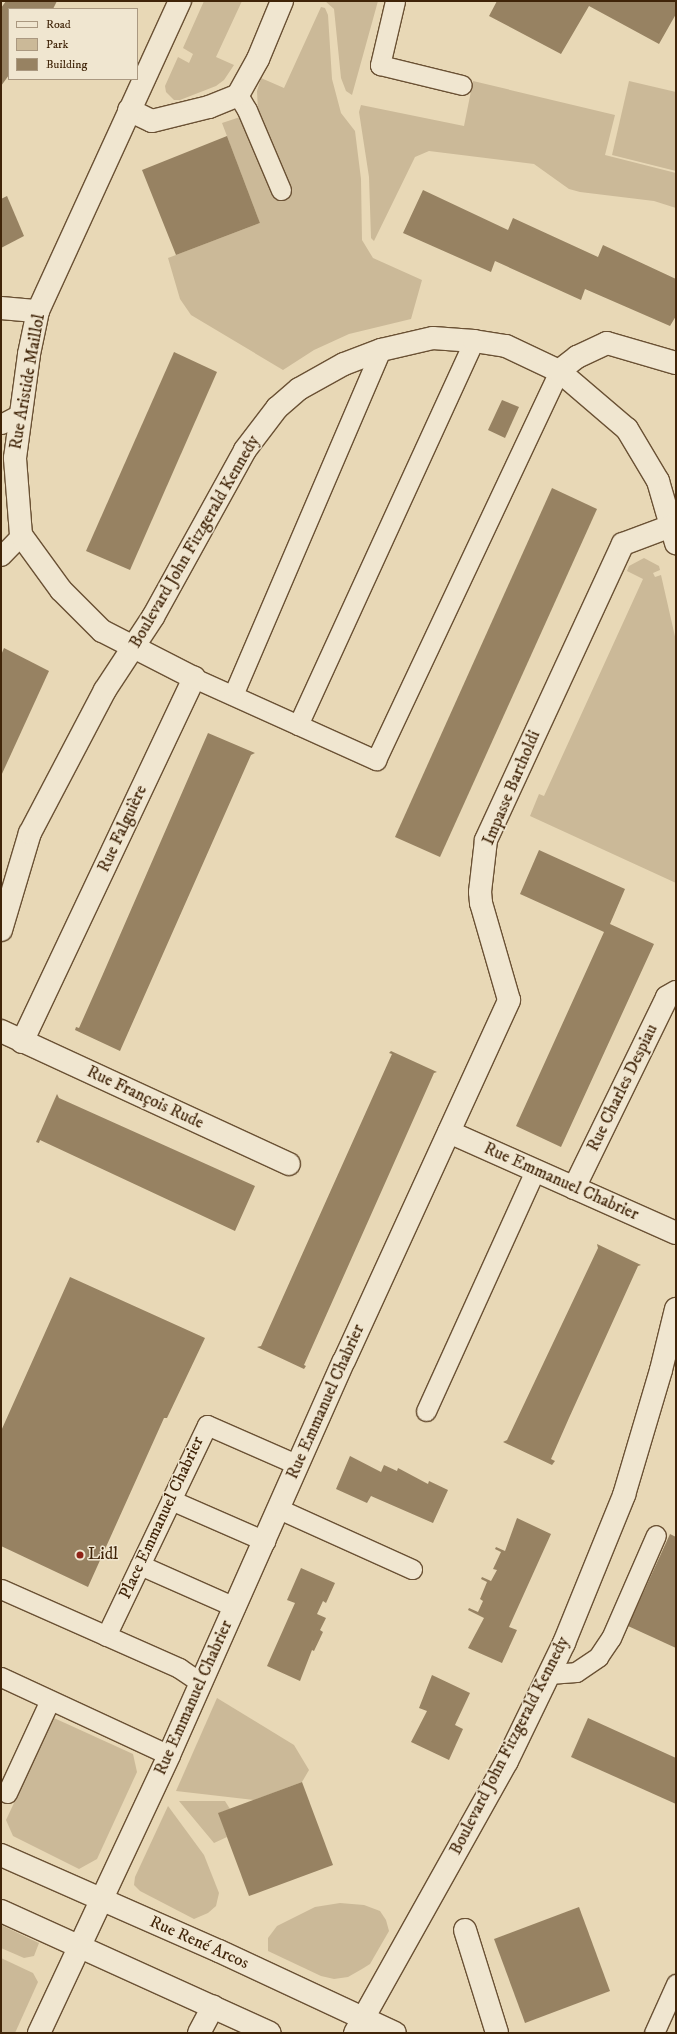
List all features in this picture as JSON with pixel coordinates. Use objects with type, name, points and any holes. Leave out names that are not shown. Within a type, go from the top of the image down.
[{"type":"street","name":"Rue Aristide Maillol","points":[[21,534],[14,458],[28,354],[38,311],[180,1]]},
{"type":"street","points":[[129,110],[152,121],[209,107],[238,95],[258,59],[282,1]]},
{"type":"street","points":[[1,308],[38,311]]},
{"type":"street","name":"Boulevard John Fitzgerald Kennedy","points":[[1,930],[30,833],[105,690],[153,617],[245,450],[276,408],[306,385],[344,364],[381,350],[433,338],[474,340],[506,346],[559,371],[627,429],[658,482],[673,534]]},
{"type":"street","points":[[559,371],[577,357],[607,343],[676,363]]},
{"type":"street","points":[[21,534],[61,590],[102,631],[194,678]]},
{"type":"street","name":"Impasse Bartholdi","points":[[448,1132],[509,1000],[480,892],[486,840],[623,544],[673,534]]},
{"type":"street","name":"Rue Falguière","points":[[22,1042],[194,678]]},
{"type":"street","name":"Rue Charles Despiau","points":[[574,1188],[667,997],[676,992]]},
{"type":"street","name":"Rue François Rude","points":[[1,1032],[290,1164]]},
{"type":"street","name":"Rue Emmanuel Chabrier","points":[[39,2033],[169,1755],[448,1132],[676,1233]]},
{"type":"street","name":"Boulevard John Fitzgerald Kennedy","points":[[359,2026],[507,1761],[564,1643],[624,1495],[662,1370],[676,1308]]},
{"type":"street","name":"Rue René Arcos","points":[[1,1855],[219,1951],[359,2026],[395,2033]]},
{"type":"street","points":[[1,1911],[270,2033]]},
{"type":"street","points":[[465,1930],[497,2033]]},
{"type":"street","points":[[201,2033],[213,2007]]},
{"type":"lane","points":[[395,1],[380,65],[462,85]]},
{"type":"lane","points":[[238,95],[247,110],[281,190]]},
{"type":"lane","points":[[298,725],[474,340]]},
{"type":"lane","points":[[232,695],[381,350]]},
{"type":"lane","points":[[194,678],[376,760],[559,371]]},
{"type":"lane","points":[[1,424],[20,414]]},
{"type":"lane","points":[[1,556],[21,534]]},
{"type":"lane","points":[[426,1411],[535,1171]]},
{"type":"lane","name":"Place Emmanuel Chabrier","points":[[106,1636],[207,1425],[298,1465]]},
{"type":"lane","points":[[171,1500],[265,1541]]},
{"type":"lane","points":[[279,1509],[412,1569]]},
{"type":"lane","points":[[549,1674],[576,1672],[598,1657],[610,1638],[656,1536]]},
{"type":"lane","points":[[140,1565],[235,1608]]},
{"type":"lane","points":[[1,1589],[178,1668],[201,1683]]},
{"type":"lane","points":[[1,1677],[169,1755]]},
{"type":"lane","points":[[7,1793],[50,1700]]},
{"type":"lane","points":[[654,2033],[676,1984]]},
{"type":"green space","points":[[204,1],[242,1],[216,57],[234,65],[224,80],[216,86],[180,100],[174,100],[166,92],[165,86],[178,57],[189,63],[193,54],[183,48]]},
{"type":"green space","points":[[325,1],[378,1],[352,95],[346,91],[341,78],[334,9]]},
{"type":"green space","points":[[321,7],[325,8],[328,15],[332,79],[341,113],[355,131],[361,179],[362,240],[373,258],[422,280],[411,319],[349,334],[314,350],[283,370],[191,315],[180,299],[168,258],[260,223],[222,123],[258,111],[257,91],[261,78],[284,88]]},
{"type":"green space","points":[[473,81],[615,115],[605,155],[676,173],[676,208],[654,201],[580,192],[569,189],[534,164],[429,151],[415,157],[374,241],[371,238],[369,177],[359,112],[361,105],[464,126]]},
{"type":"green space","points":[[629,81],[676,92],[676,171],[612,155]]},
{"type":"green space","points":[[644,558],[659,566],[660,570],[653,573],[655,577],[661,575],[676,641],[676,883],[530,816],[539,794],[544,796],[643,579],[627,571],[629,566]]},
{"type":"green space","points":[[217,1698],[294,1745],[309,1770],[302,1782],[254,1800],[176,1791]]},
{"type":"green space","points":[[54,1718],[133,1754],[137,1772],[97,1859],[79,1869],[13,1836],[6,1820]]},
{"type":"green space","points":[[179,1801],[225,1801],[230,1809],[219,1813],[227,1837],[214,1843]]},
{"type":"green space","points":[[168,1806],[204,1855],[219,1893],[216,1906],[208,1913],[194,1919],[140,1891],[134,1885],[135,1877]]},
{"type":"green space","points":[[340,1903],[364,1905],[380,1911],[386,1920],[389,1931],[370,1964],[348,1977],[334,1979],[321,1976],[268,1951],[268,1938],[277,1926],[315,1907]]},
{"type":"green space","points":[[1,1925],[39,1943],[34,1956],[24,1958],[1,1948]]},
{"type":"green space","points":[[1,1958],[33,1973],[38,1982],[15,2033],[1,2033]]},
{"type":"building","points":[[6,1],[57,1],[54,8],[8,8],[8,76],[1,86],[1,8]]},
{"type":"building","points":[[497,1],[676,1],[676,14],[659,44],[589,6],[561,54],[489,16]]},
{"type":"building","points":[[227,136],[260,223],[176,255],[142,170]]},
{"type":"building","points":[[423,190],[508,230],[513,218],[598,257],[603,245],[676,279],[676,316],[670,326],[585,289],[581,300],[495,261],[491,272],[403,233]]},
{"type":"building","points":[[7,196],[24,236],[1,248],[1,199]]},
{"type":"building","points":[[174,352],[217,372],[130,570],[86,551]]},
{"type":"building","points":[[502,400],[519,407],[505,438],[488,430]]},
{"type":"building","points":[[552,488],[597,509],[440,857],[395,837]]},
{"type":"building","points":[[4,648],[49,671],[1,776],[1,655]]},
{"type":"building","points":[[208,733],[255,753],[251,755],[120,1051],[75,1030],[76,1027],[79,1028]]},
{"type":"building","points":[[539,850],[625,889],[610,924],[654,944],[561,1147],[516,1126],[604,932],[520,894]]},
{"type":"building","points":[[391,1051],[437,1072],[434,1073],[304,1365],[306,1366],[304,1369],[257,1347],[261,1346],[392,1054],[389,1053]]},
{"type":"building","points":[[57,1094],[59,1098],[255,1186],[235,1231],[40,1140],[39,1143],[36,1142]]},
{"type":"building","points":[[597,1244],[641,1265],[638,1266],[569,1418],[551,1459],[555,1461],[552,1465],[503,1442],[507,1440],[598,1248]]},
{"type":"building","points":[[70,1277],[205,1338],[167,1418],[164,1418],[88,1587],[1,1546],[1,1431]]},
{"type":"building","points":[[350,1456],[381,1472],[384,1465],[397,1471],[398,1468],[428,1484],[429,1481],[448,1490],[433,1523],[371,1496],[367,1503],[336,1489]]},
{"type":"building","points":[[517,1518],[551,1534],[509,1627],[517,1630],[502,1663],[468,1648],[484,1618],[468,1610],[469,1608],[478,1612],[483,1601],[480,1599],[487,1582],[481,1579],[482,1577],[491,1581],[497,1570],[493,1569],[501,1552],[495,1549],[496,1547],[505,1551]]},
{"type":"building","points":[[670,1534],[676,1537],[676,1648],[628,1626]]},
{"type":"building","points":[[301,1568],[335,1583],[326,1603],[323,1601],[317,1614],[326,1618],[320,1630],[323,1632],[314,1651],[312,1650],[300,1681],[267,1666],[295,1603],[287,1600]]},
{"type":"building","points":[[432,1675],[470,1693],[455,1725],[463,1729],[449,1760],[411,1742],[427,1711],[419,1708]]},
{"type":"building","points":[[588,1718],[676,1758],[676,1804],[571,1757]]},
{"type":"building","points":[[302,1782],[333,1865],[249,1896],[218,1813]]},
{"type":"building","points":[[579,1907],[610,1991],[525,2023],[494,1939]]},
{"type":"place","name":"Lidl","points":[[80,1555]]}]
